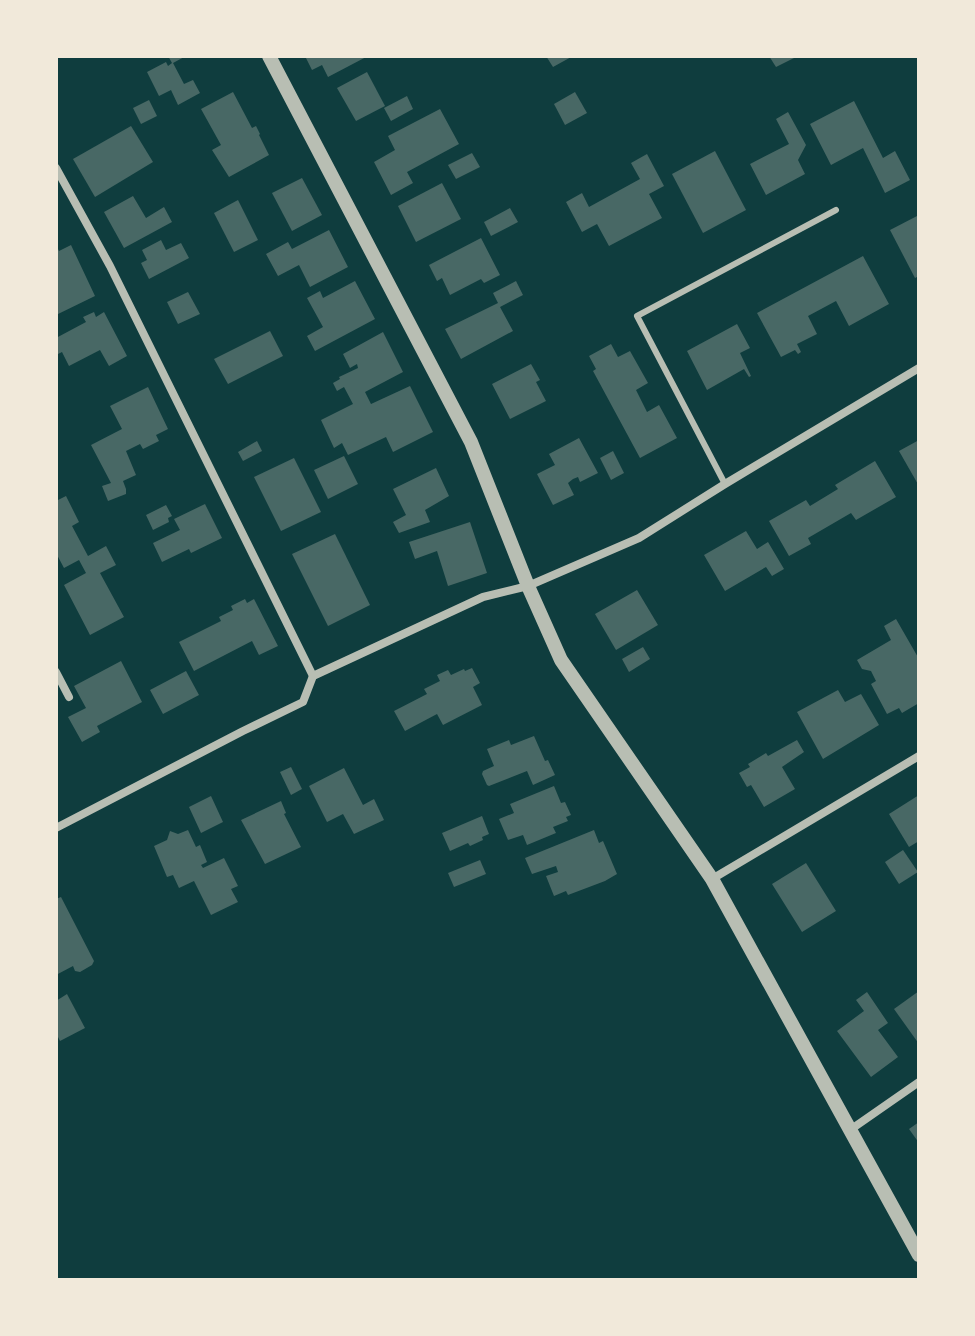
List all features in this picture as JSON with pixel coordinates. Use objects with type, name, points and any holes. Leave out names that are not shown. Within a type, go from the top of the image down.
[{"type":"street","points":[[269,56],[471,442],[561,660],[712,879],[919,1255]]},
{"type":"street","points":[[56,168],[110,266],[313,676]]},
{"type":"street","points":[[56,828],[303,702],[313,676],[483,597],[528,586],[639,538],[919,368]]},
{"type":"street","points":[[56,672],[69,697]]},
{"type":"street","points":[[712,879],[919,756]]},
{"type":"street","points":[[849,1130],[919,1082]]},
{"type":"lane","points":[[725,484],[637,316],[836,210]]},
{"type":"building","points":[[168,56],[186,56],[173,63],[184,84],[193,80],[200,93],[178,105],[171,90],[159,96],[147,72],[166,62],[168,66],[172,63]]},
{"type":"building","points":[[305,56],[368,56],[328,77],[322,65],[312,70]]},
{"type":"building","points":[[546,56],[573,56],[553,67]]},
{"type":"building","points":[[769,56],[798,56],[776,67]]},
{"type":"building","points":[[367,72],[385,106],[356,121],[337,88]]},
{"type":"building","points":[[233,92],[252,128],[256,126],[269,155],[229,177],[212,150],[221,145],[201,109]]},
{"type":"building","points":[[575,92],[587,113],[565,125],[554,104]]},
{"type":"building","points":[[407,96],[413,109],[391,121],[384,108]]},
{"type":"building","points":[[149,100],[157,116],[141,124],[133,108]]},
{"type":"building","points":[[854,101],[883,158],[895,151],[910,180],[885,193],[863,148],[831,165],[810,124]]},
{"type":"building","points":[[440,109],[459,144],[407,172],[413,183],[391,195],[374,162],[395,150],[388,136]]},
{"type":"building","points":[[788,112],[806,145],[798,160],[805,174],[766,195],[750,164],[789,144],[776,119]]},
{"type":"building","points":[[131,126],[153,162],[95,197],[73,159]]},
{"type":"building","points":[[715,151],[746,210],[703,233],[672,174]]},
{"type":"building","points":[[472,153],[480,167],[456,179],[448,165]]},
{"type":"building","points":[[647,154],[664,186],[649,194],[662,218],[609,246],[597,224],[582,232],[566,202],[582,193],[589,207],[640,179],[631,163]]},
{"type":"building","points":[[302,178],[322,215],[292,231],[272,193]]},
{"type":"building","points":[[442,183],[461,219],[416,242],[398,206]]},
{"type":"building","points":[[133,196],[146,218],[164,207],[172,222],[124,248],[104,212]]},
{"type":"building","points":[[238,200],[258,240],[234,252],[214,213]]},
{"type":"building","points":[[510,208],[518,222],[491,236],[484,222]]},
{"type":"building","points":[[919,215],[919,276],[915,278],[890,230]]},
{"type":"building","points":[[329,230],[348,267],[310,287],[299,265],[278,276],[266,254],[288,242],[292,249]]},
{"type":"building","points":[[481,238],[500,275],[484,283],[481,279],[450,295],[442,278],[437,281],[429,265]]},
{"type":"building","points":[[161,240],[166,250],[181,243],[189,258],[149,279],[141,263],[147,260],[142,250]]},
{"type":"building","points":[[56,245],[59,251],[71,245],[95,296],[56,315]]},
{"type":"building","points":[[863,256],[889,304],[849,326],[836,301],[808,316],[817,334],[797,344],[801,352],[798,354],[795,350],[781,357],[757,313]]},
{"type":"building","points":[[355,281],[375,319],[315,351],[307,336],[323,327],[307,298],[320,291],[323,298]]},
{"type":"building","points":[[516,281],[523,295],[500,307],[513,331],[461,359],[445,329],[498,303],[493,293]]},
{"type":"building","points":[[188,292],[200,314],[178,324],[167,302]]},
{"type":"building","points":[[94,312],[96,317],[104,312],[127,356],[109,366],[100,350],[69,366],[62,352],[56,355],[56,338],[86,322],[83,317]]},
{"type":"building","points":[[737,324],[750,348],[740,353],[751,376],[744,369],[707,390],[687,351]]},
{"type":"building","points":[[270,331],[283,356],[228,384],[214,359]]},
{"type":"building","points":[[383,332],[403,372],[365,392],[371,404],[410,386],[433,432],[393,452],[386,437],[348,455],[342,443],[334,448],[321,420],[353,404],[344,387],[337,391],[333,383],[358,368],[357,364],[350,368],[343,354]]},
{"type":"building","points":[[611,344],[618,357],[630,351],[648,383],[636,390],[647,412],[659,405],[677,438],[640,458],[593,371],[596,369],[589,356]]},
{"type":"building","points":[[531,364],[546,401],[510,419],[492,384]]},
{"type":"building","points":[[148,387],[168,429],[156,435],[159,441],[143,449],[140,444],[126,451],[136,475],[123,481],[126,494],[108,501],[102,486],[111,483],[91,445],[122,429],[110,406]]},
{"type":"building","points":[[579,438],[598,473],[580,482],[578,477],[573,479],[568,483],[574,495],[553,505],[537,474],[555,465],[549,454]]},
{"type":"building","points":[[919,440],[919,486],[899,451]]},
{"type":"building","points":[[257,441],[262,451],[243,461],[238,452]]},
{"type":"building","points":[[613,451],[624,473],[611,480],[600,458]]},
{"type":"building","points":[[344,456],[358,484],[328,499],[314,470]]},
{"type":"building","points":[[294,458],[321,512],[281,531],[254,477]]},
{"type":"building","points":[[875,461],[896,497],[856,520],[851,513],[808,538],[811,544],[789,556],[769,521],[806,500],[810,506],[838,489],[835,485]]},
{"type":"building","points":[[436,468],[449,496],[425,510],[430,522],[399,533],[393,522],[406,515],[393,489]]},
{"type":"building","points":[[66,496],[79,522],[72,526],[88,556],[106,546],[116,565],[100,573],[124,617],[90,635],[64,585],[86,573],[79,560],[64,568],[56,553],[56,501]]},
{"type":"building","points":[[205,504],[222,538],[191,553],[189,549],[162,562],[153,543],[180,530],[174,519]]},
{"type":"building","points":[[166,505],[172,516],[168,518],[169,522],[153,530],[146,515]]},
{"type":"building","points":[[470,522],[487,573],[448,586],[437,551],[415,559],[409,542]]},
{"type":"building","points":[[746,531],[757,549],[768,542],[784,569],[772,576],[766,567],[725,591],[704,555]]},
{"type":"building","points":[[335,534],[370,605],[328,626],[292,554]]},
{"type":"building","points":[[637,590],[658,625],[616,650],[595,614]]},
{"type":"building","points":[[245,599],[247,603],[254,599],[278,646],[259,655],[252,641],[194,671],[179,642],[221,621],[219,617],[233,610],[231,606]]},
{"type":"building","points":[[896,619],[919,659],[919,703],[902,713],[899,708],[887,714],[871,684],[876,681],[871,671],[862,669],[857,660],[891,640],[884,626]]},
{"type":"building","points":[[643,647],[650,659],[629,672],[622,659]]},
{"type":"building","points":[[121,661],[142,702],[97,726],[100,732],[82,742],[68,717],[86,708],[74,686]]},
{"type":"building","points":[[472,668],[480,683],[473,687],[482,705],[443,725],[437,714],[405,731],[394,711],[427,694],[424,689],[440,681],[437,675],[448,670],[451,675]]},
{"type":"building","points":[[186,671],[199,695],[163,714],[150,690]]},
{"type":"building","points":[[838,690],[845,702],[861,694],[879,725],[823,759],[797,712]]},
{"type":"building","points":[[534,736],[555,775],[533,785],[527,771],[487,785],[483,771],[494,766],[487,749],[509,740],[511,745]]},
{"type":"building","points":[[797,740],[804,752],[782,767],[795,789],[764,807],[751,785],[747,787],[739,773],[766,753],[768,756]]},
{"type":"building","points":[[291,767],[302,789],[291,795],[280,772]]},
{"type":"building","points":[[344,768],[363,805],[374,799],[384,820],[354,834],[343,814],[327,822],[309,786]]},
{"type":"building","points":[[554,786],[561,803],[565,802],[571,815],[566,817],[568,821],[553,827],[556,833],[527,845],[523,835],[508,840],[499,819],[514,813],[510,804]]},
{"type":"building","points":[[919,795],[919,841],[909,847],[889,814]]},
{"type":"building","points":[[211,796],[223,822],[201,833],[189,807]]},
{"type":"building","points":[[281,801],[284,814],[301,847],[265,864],[241,820]]},
{"type":"building","points":[[482,816],[489,834],[470,846],[468,843],[450,851],[442,833]]},
{"type":"building","points":[[188,830],[196,847],[200,845],[207,862],[201,865],[203,868],[224,858],[238,886],[231,889],[238,902],[211,915],[194,881],[179,888],[173,875],[167,877],[154,846],[167,840],[170,831],[178,834]]},
{"type":"building","points":[[594,830],[599,843],[603,841],[617,874],[568,895],[566,891],[554,896],[546,876],[558,872],[556,866],[532,874],[525,858]]},
{"type":"building","points":[[903,850],[918,872],[899,884],[885,862]]},
{"type":"building","points":[[480,860],[486,874],[454,887],[448,873]]},
{"type":"building","points":[[806,863],[836,911],[802,932],[772,884]]},
{"type":"building","points":[[61,897],[94,961],[80,972],[75,971],[73,966],[56,975],[56,899]]},
{"type":"building","points":[[919,991],[919,1044],[894,1009]]},
{"type":"building","points":[[867,992],[888,1023],[878,1030],[898,1057],[871,1077],[837,1031],[864,1011],[856,1000]]},
{"type":"building","points":[[67,994],[85,1028],[60,1041],[56,1033],[56,1001]]},
{"type":"building","points":[[919,1122],[919,1143],[909,1129]]}]
